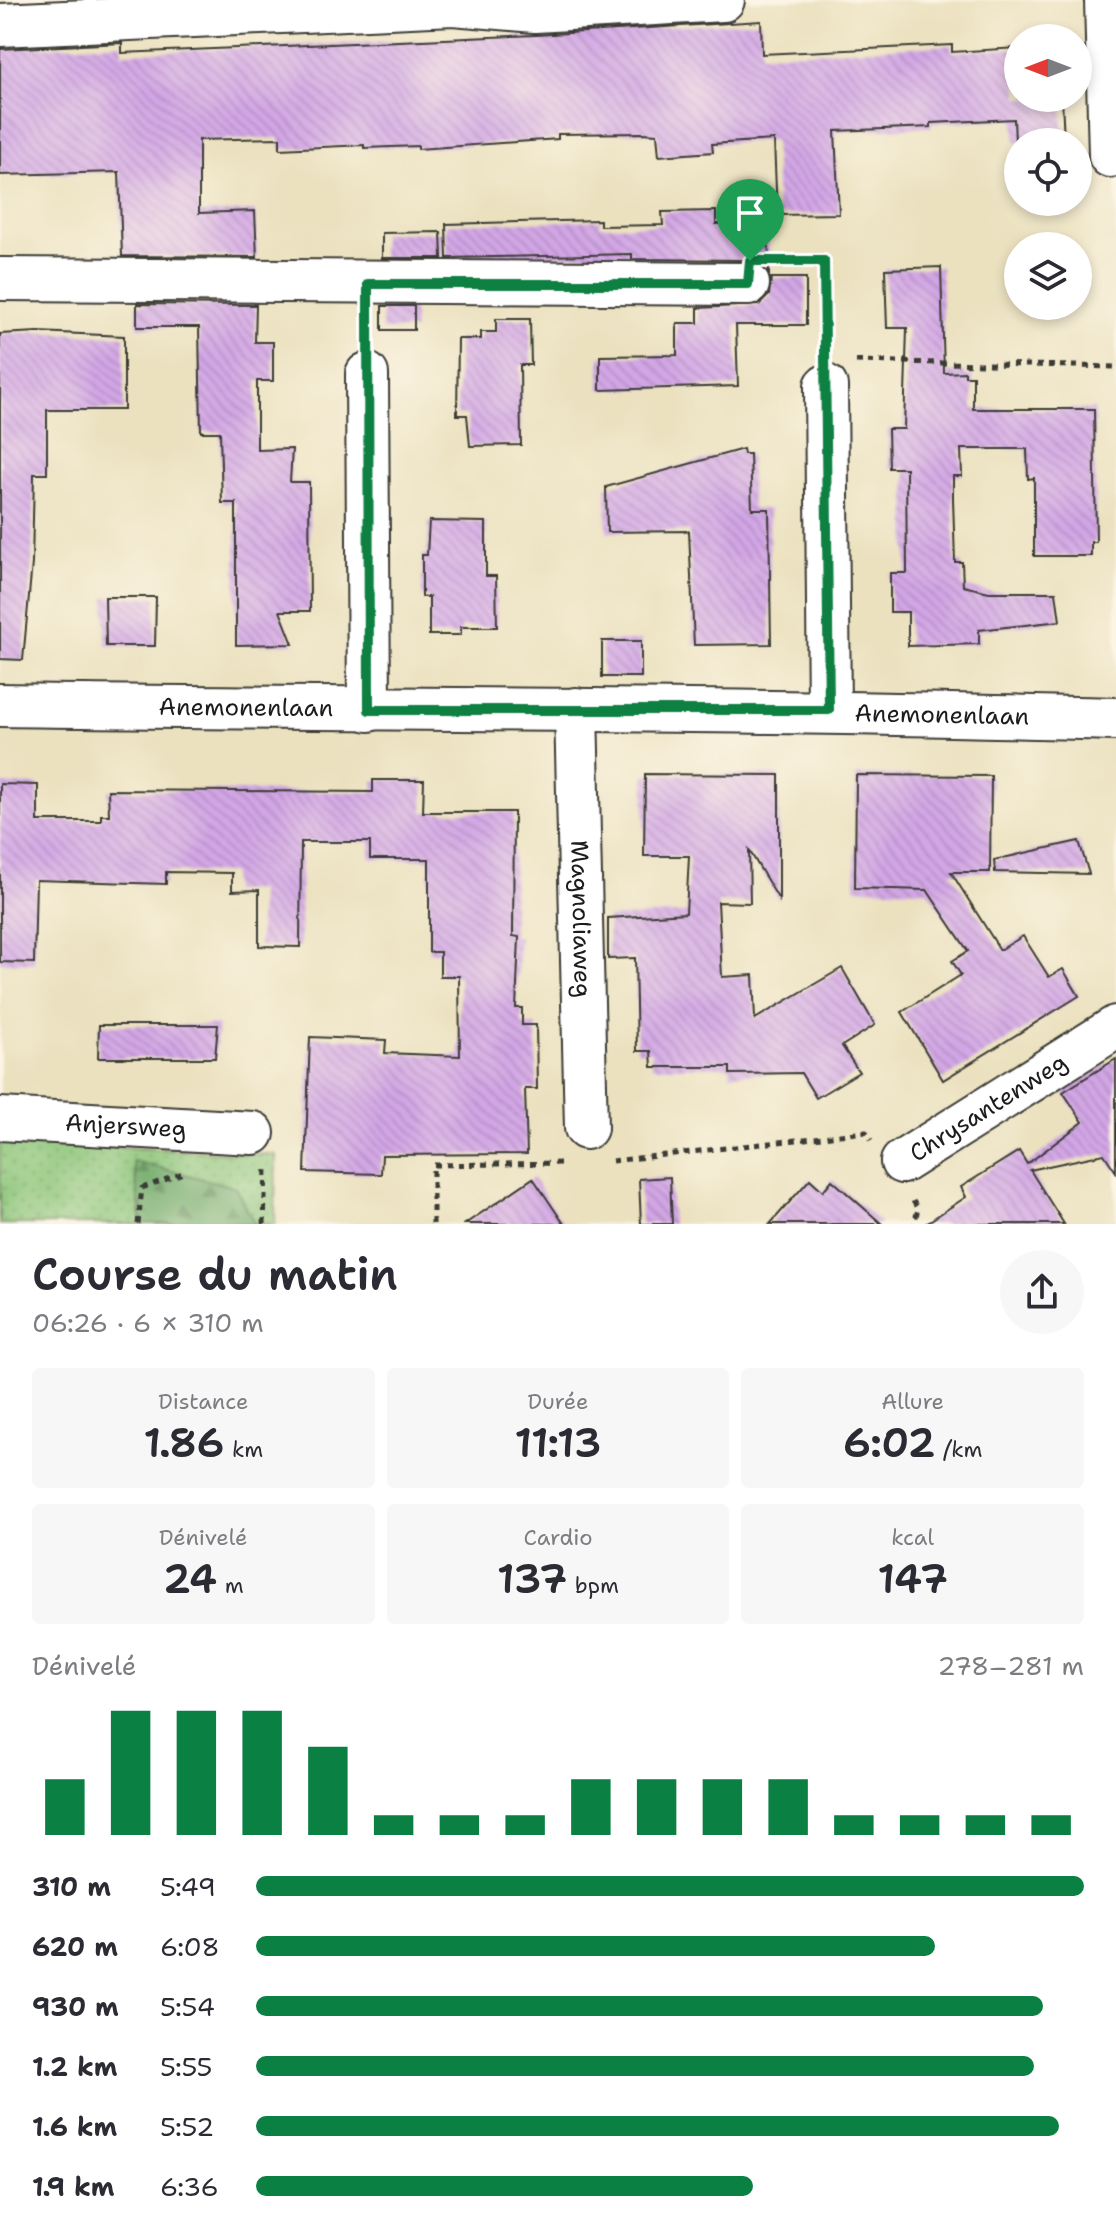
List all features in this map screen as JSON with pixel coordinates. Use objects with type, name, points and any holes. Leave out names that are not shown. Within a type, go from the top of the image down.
[{"type":"street","points":[[0,25],[453,4],[535,11],[723,0]]},
{"type":"street","points":[[1106,0],[1110,156]]},
{"type":"street","points":[[0,279],[748,284]]},
{"type":"street","points":[[827,373],[829,710]]},
{"type":"street","points":[[367,374],[369,710]]},
{"type":"street","name":"Anemonenlaan","points":[[0,705],[369,710],[829,710],[1116,719]]},
{"type":"street","name":"Magnoliaweg","points":[[576,709],[587,1151]]},
{"type":"street","name":"Chrysantenweg","points":[[896,1168],[1116,1027]]},
{"type":"street","name":"Anjersweg","points":[[0,1119],[253,1152]]},
{"type":"path","points":[[748,284],[750,261],[824,261],[827,373],[1116,367]]},
{"type":"path","points":[[433,1224],[433,1165],[866,1132],[896,1168],[918,1209],[914,1224]]},
{"type":"path","points":[[253,1152],[266,1173]]},
{"type":"path","points":[[138,1224],[142,1188],[201,1166]]},
{"type":"green space","points":[[0,1141],[276,1155],[275,1224],[0,1224]]},
{"type":"green space","points":[[133,1161],[235,1187],[255,1224],[142,1224]]},
{"type":"building","points":[[761,21],[762,54],[952,45],[952,52],[1004,49],[1004,112],[1063,112],[1063,128],[1014,128],[1014,119],[931,123],[931,127],[835,131],[839,214],[777,215],[774,140],[712,144],[713,152],[659,156],[657,134],[643,133],[558,134],[558,139],[418,149],[418,146],[364,148],[364,145],[280,149],[280,138],[199,140],[199,213],[255,211],[257,257],[122,256],[119,172],[0,175],[0,49],[122,43],[122,53],[536,35]]},
{"type":"building","points":[[716,211],[716,224],[768,223],[769,274],[761,264],[748,260],[632,259],[632,254],[447,258],[446,224],[600,220],[600,226],[663,225],[662,212]]},
{"type":"building","points":[[441,232],[442,258],[382,258],[382,233]]},
{"type":"building","points":[[941,267],[944,373],[965,372],[965,376],[973,376],[973,409],[1094,409],[1096,542],[1091,542],[1091,556],[1034,556],[1034,478],[1028,479],[1027,449],[961,449],[962,476],[953,476],[953,499],[955,562],[962,562],[963,586],[989,592],[1056,592],[1060,621],[979,630],[979,644],[908,646],[908,612],[890,612],[890,573],[907,573],[906,468],[889,468],[888,429],[904,429],[907,328],[887,328],[885,269]]},
{"type":"building","points":[[771,278],[806,278],[806,325],[736,325],[738,386],[600,390],[600,356],[677,355],[677,323],[698,323],[698,308],[759,305],[769,295]]},
{"type":"building","points":[[137,304],[256,305],[255,342],[273,342],[273,381],[257,381],[257,450],[292,449],[290,482],[309,482],[310,611],[280,611],[293,644],[236,645],[236,503],[222,503],[220,432],[201,432],[199,327],[137,327]]},
{"type":"building","points":[[382,306],[414,306],[414,330],[382,330]]},
{"type":"building","points":[[496,319],[530,319],[531,365],[520,365],[521,445],[470,446],[467,415],[457,415],[458,339],[481,339],[481,332],[496,332]]},
{"type":"building","points":[[38,332],[124,336],[124,410],[47,410],[47,474],[34,474],[32,563],[23,660],[0,659],[0,334]]},
{"type":"building","points":[[743,449],[744,454],[750,454],[752,509],[769,509],[771,644],[694,645],[689,531],[607,532],[606,487]]},
{"type":"building","points":[[429,521],[486,522],[486,576],[496,576],[497,627],[461,627],[461,635],[429,635],[429,597],[422,597],[422,555],[427,555]]},
{"type":"building","points":[[105,597],[156,597],[155,646],[106,646]]},
{"type":"building","points":[[602,641],[641,641],[641,677],[602,677]]},
{"type":"building","points":[[645,774],[779,775],[779,900],[749,850],[750,903],[718,902],[722,977],[753,975],[755,1019],[842,968],[875,1025],[842,1046],[859,1072],[816,1098],[801,1073],[730,1074],[730,1067],[652,1067],[651,1051],[637,1051],[635,958],[608,959],[608,918],[686,913],[689,856],[644,856]]},
{"type":"building","points":[[856,775],[991,776],[990,872],[951,872],[1000,950],[1023,936],[1049,977],[1063,969],[1079,996],[943,1080],[902,1012],[961,975],[952,961],[968,951],[927,890],[855,888]]},
{"type":"building","points":[[373,780],[424,780],[423,812],[514,812],[513,936],[519,937],[516,1008],[522,1008],[522,1025],[536,1025],[537,1089],[525,1089],[527,1154],[382,1155],[381,1174],[305,1172],[310,1037],[386,1040],[385,1053],[460,1056],[459,976],[440,976],[440,952],[429,952],[429,859],[370,859],[370,842],[301,842],[300,947],[259,946],[259,890],[232,891],[232,873],[166,872],[166,884],[36,880],[34,963],[0,962],[0,784],[38,785],[38,821],[101,821],[101,815],[109,815],[108,790],[373,792]]},
{"type":"building","points":[[1079,841],[1089,874],[995,872],[994,860]]},
{"type":"building","points":[[99,1025],[218,1025],[215,1058],[98,1058]]},
{"type":"building","points":[[1116,1059],[1116,1172],[1104,1154],[1030,1170],[1064,1224],[925,1224],[966,1197],[961,1187],[1019,1151],[1027,1164],[1083,1122],[1063,1092]]},
{"type":"building","points":[[670,1177],[672,1224],[641,1224],[639,1179]]},
{"type":"building","points":[[533,1178],[564,1224],[465,1224]]},
{"type":"building","points":[[810,1179],[823,1191],[832,1180],[882,1224],[770,1224]]},
{"type":"route","points":[[750,261],[824,261],[829,710],[369,710],[368,284],[748,284],[750,261]]}]
